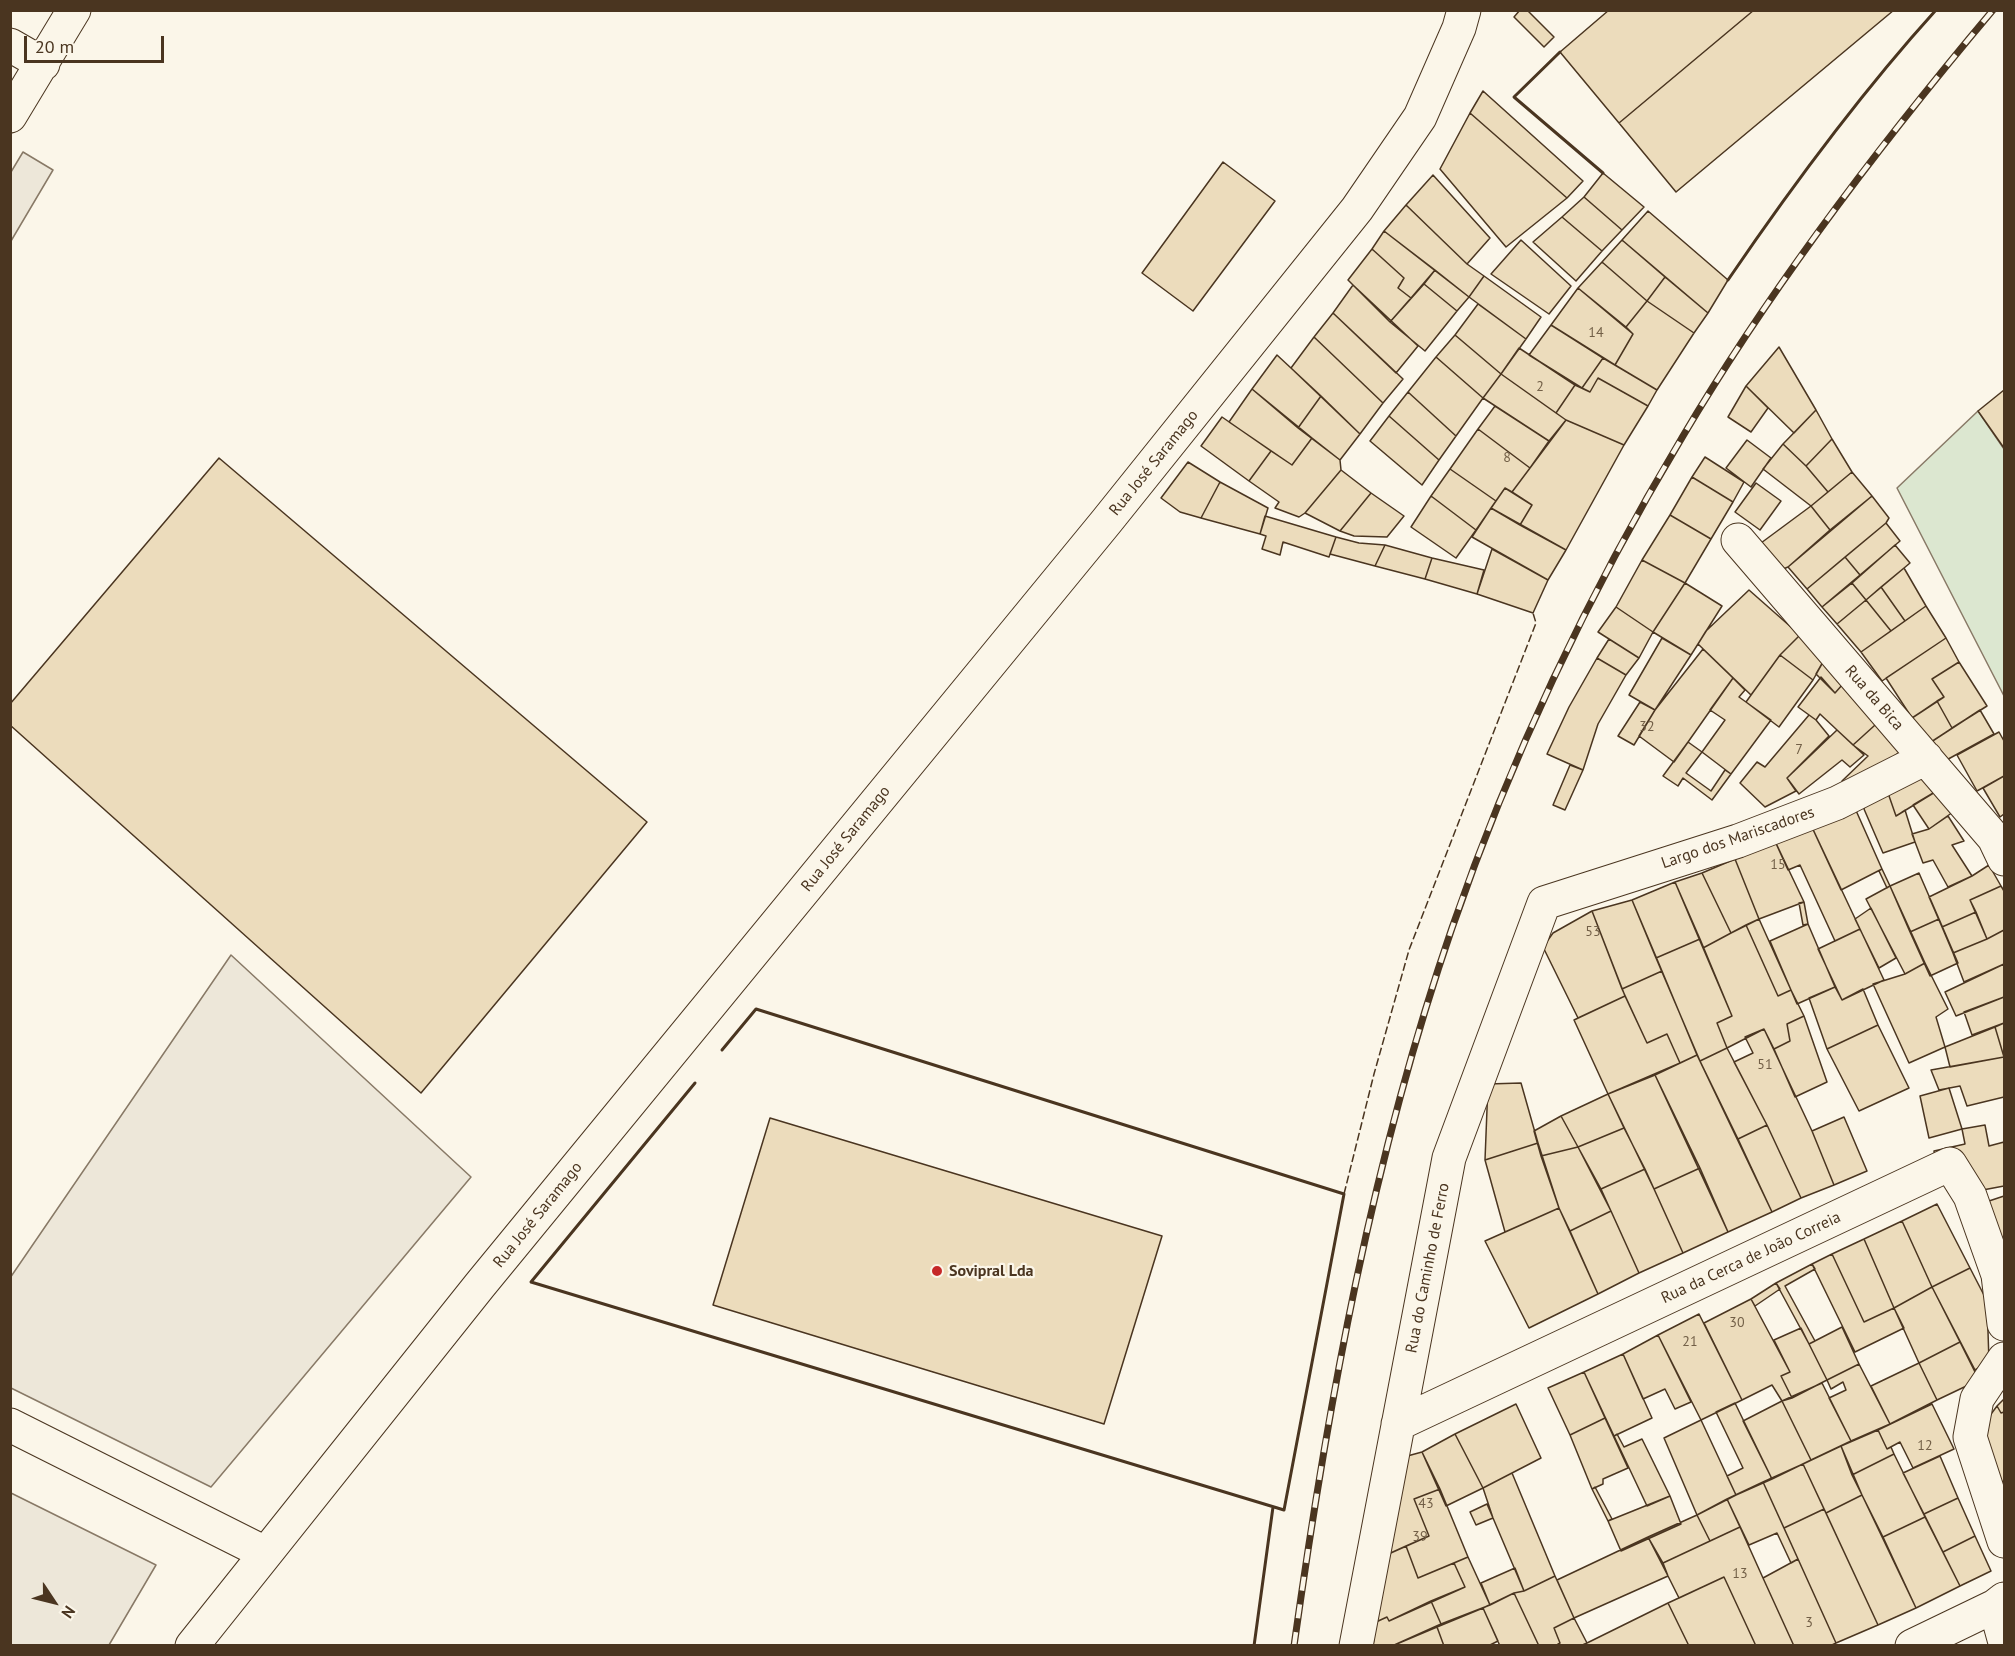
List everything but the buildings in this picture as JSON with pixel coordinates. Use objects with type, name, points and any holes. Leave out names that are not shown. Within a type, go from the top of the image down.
[{"type":"street","points":[[10,116],[74,10]]},
{"type":"street","name":"Rua José Saramago","points":[[192,1646],[480,1285],[1099,531],[1357,209],[1420,117],[1459,28],[1464,10]]},
{"type":"street","points":[[10,45],[42,64]]},
{"type":"street","name":"Rua da Bica","points":[[1738,540],[1994,838],[2004,859]]},
{"type":"street","name":"Largo dos Mariscadores","points":[[1544,903],[1738,841],[1837,803],[1926,758]]},
{"type":"street","name":"Rua do Caminho de Ferro","points":[[1356,1646],[1449,1158],[1544,903]]},
{"type":"street","name":"Rua da Cerca de João Correia","points":[[1398,1425],[1950,1164],[1970,1196],[1998,1275],[2004,1324]]},
{"type":"street","points":[[2004,1359],[1977,1399],[1970,1437],[2004,1541]]},
{"type":"street","points":[[10,1425],[265,1553]]},
{"type":"street","points":[[1912,1646],[2000,1602],[2004,1639]]},
{"type":"green space","points":[[1978,411],[2004,449],[2004,696],[1897,488]]},
{"type":"shaded area","points":[[23,152],[53,170],[11,241],[11,172]]},
{"type":"shaded area","points":[[231,955],[471,1177],[211,1487],[11,1388],[10,1278]]},
{"type":"shaded area","points":[[11,1493],[156,1565],[109,1645],[11,1645]]},
{"type":"railway","points":[[1294,1646],[1338,1373],[1376,1193],[1398,1104],[1452,928],[1526,738],[1616,554],[1717,380],[1829,217],[1951,60],[1993,10]]},
{"type":"fence","points":[[1344,1194],[1374,1074],[1409,950],[1536,623],[1533,613]]},
{"type":"wall","points":[[1728,280],[1827,142],[1936,10]]},
{"type":"wall","points":[[1560,52],[1514,97],[1603,173]]},
{"type":"wall","points":[[695,1083],[531,1282],[1284,1510],[1344,1194],[756,1009],[722,1050]]},
{"type":"wall","points":[[1254,1646],[1273,1507]]},
{"type":"place","name":"Sovipral Lda","points":[[937,1271]]}]
